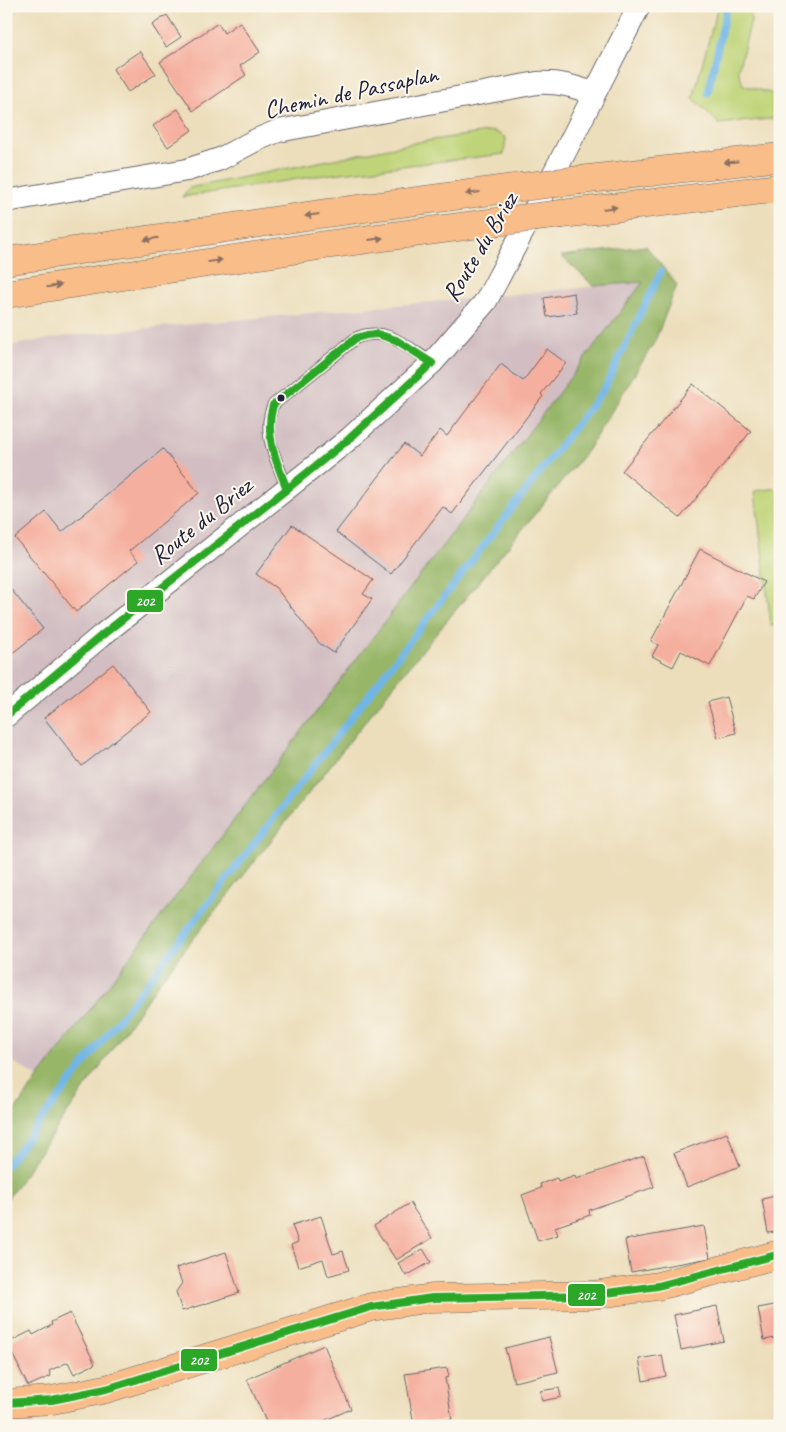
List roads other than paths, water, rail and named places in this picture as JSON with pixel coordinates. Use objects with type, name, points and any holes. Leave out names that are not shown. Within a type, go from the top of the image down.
[{"type":"main road","points":[[6,261],[320,214],[521,187],[780,157]]},
{"type":"main road","points":[[6,294],[325,245],[503,221],[780,188]]},
{"type":"main road","points":[[6,1404],[52,1400],[106,1389],[370,1307],[432,1298],[592,1295],[658,1286],[780,1254]]},
{"type":"street","name":"Route du Briez","points":[[6,716],[101,636],[349,439],[432,363],[486,301],[564,154],[638,6]]},
{"type":"street","name":"Chemin de Passaplan","points":[[6,201],[187,170],[220,159],[278,131],[527,85],[553,82],[569,84],[594,94]]},
{"type":"lane","points":[[286,488],[268,433],[269,415],[273,405],[356,338],[364,334],[388,335],[432,363]]},
{"type":"waterway","points":[[708,93],[727,6]]},
{"type":"waterway","points":[[6,1166],[604,389],[661,272]]}]
